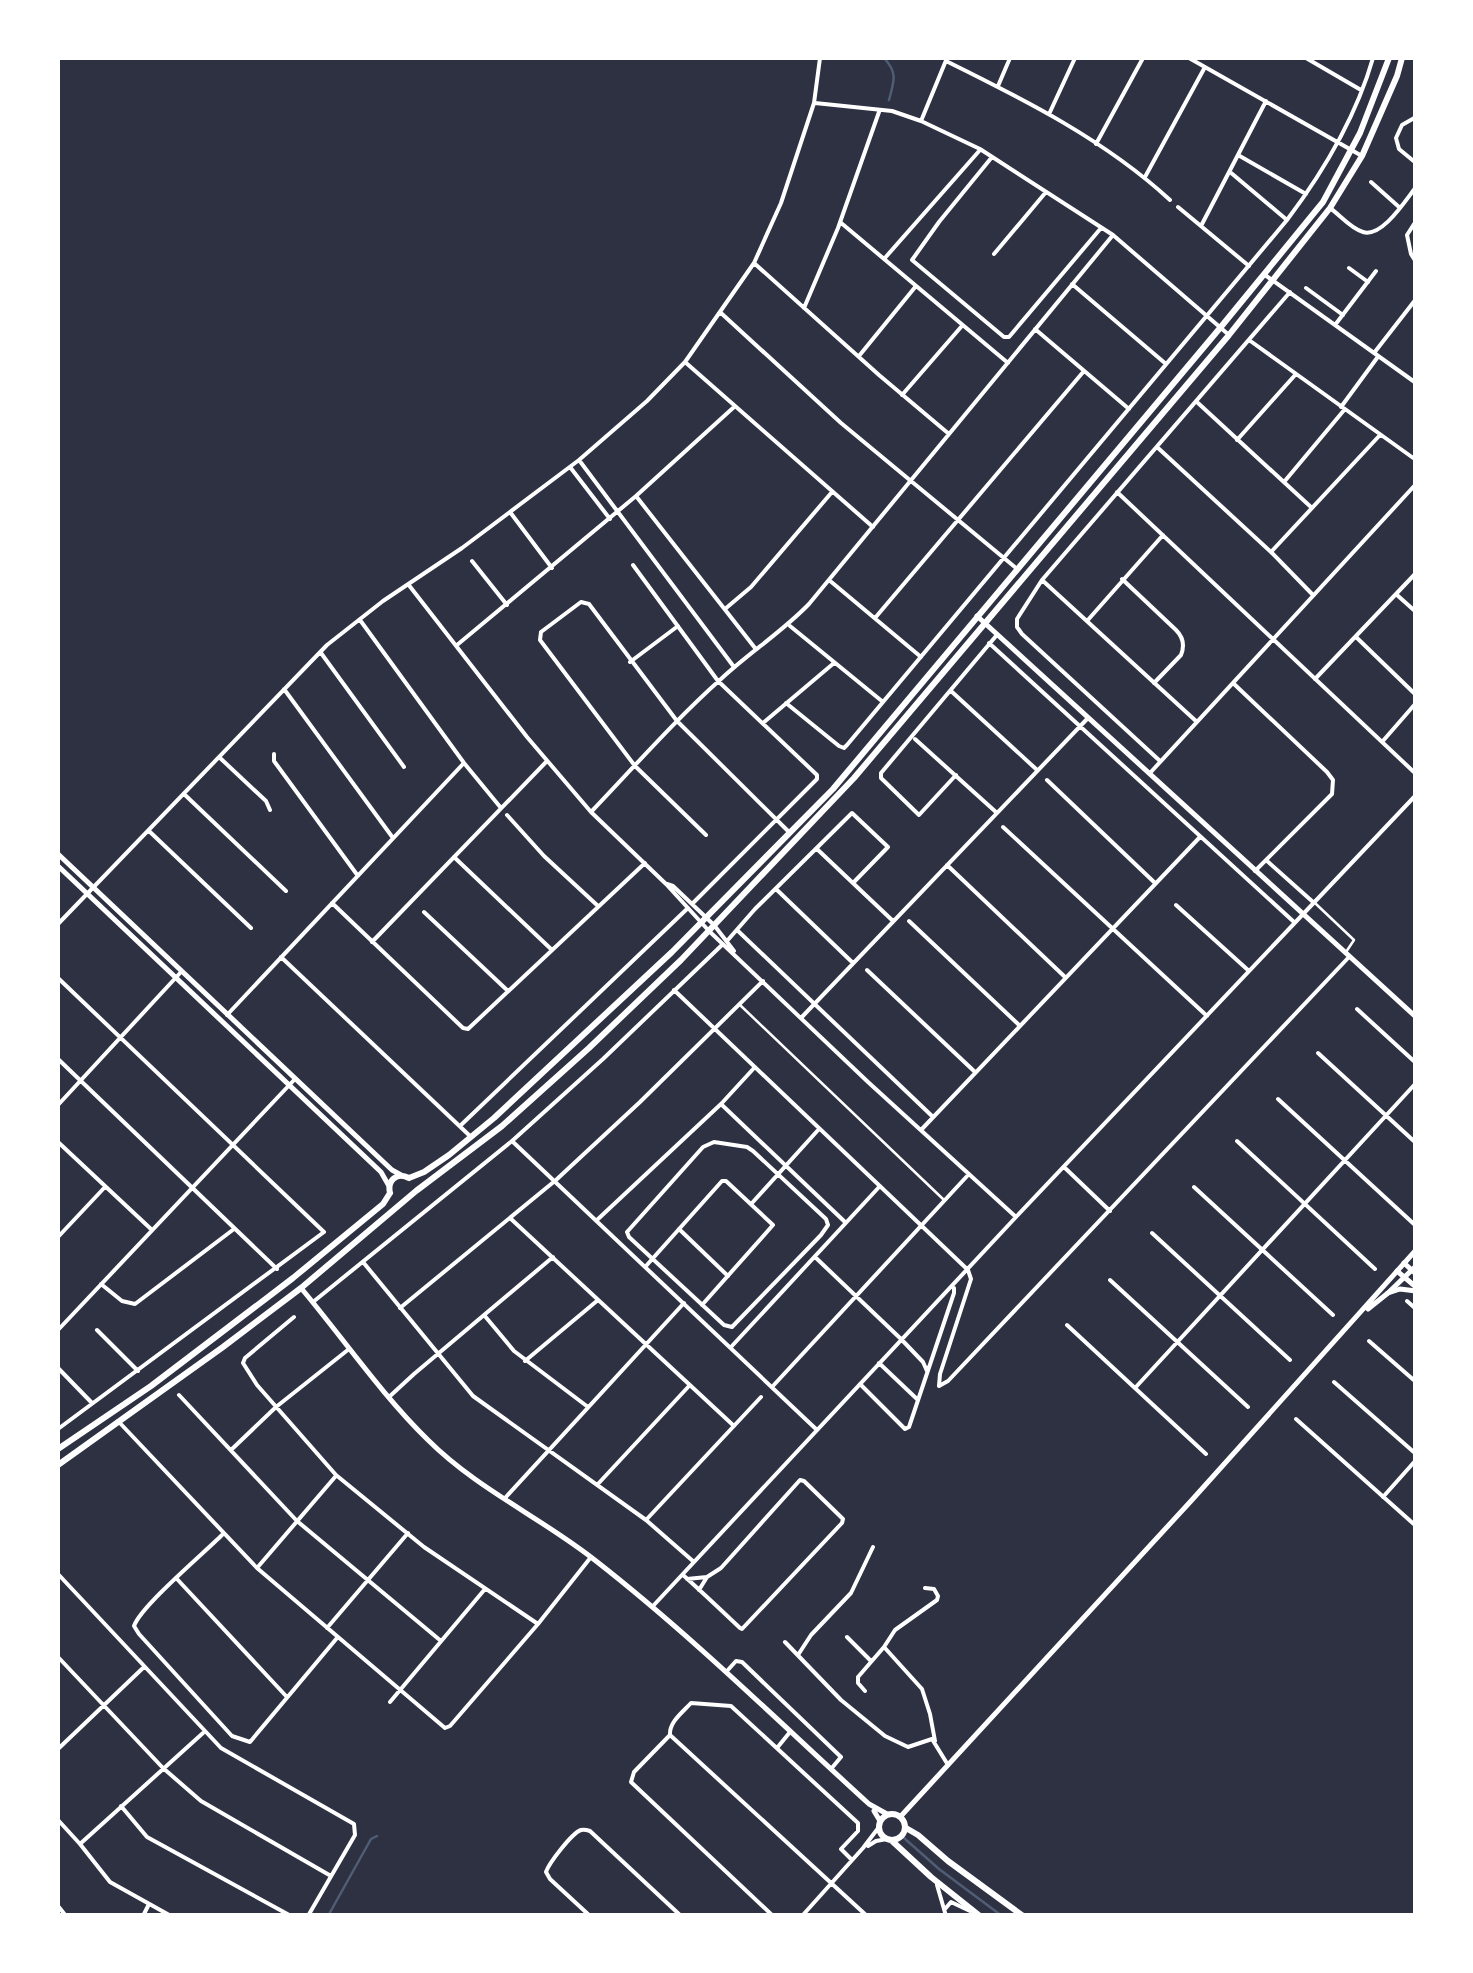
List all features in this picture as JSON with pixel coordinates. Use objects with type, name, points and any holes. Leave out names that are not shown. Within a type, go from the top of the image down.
[{"type":"main road","points":[[58,1449],[151,1386],[293,1278],[382,1204],[393,1178],[424,1172],[471,1137],[703,920],[833,789],[1322,202],[1352,150],[1389,58]]},
{"type":"main road","points":[[58,1465],[301,1288],[516,1114],[712,928],[854,778],[1273,280],[1330,208],[1362,156],[1402,58]]},
{"type":"main road","points":[[405,1176],[414,1185],[410,1197]]},
{"type":"main road","points":[[390,1189],[398,1200],[410,1197]]},
{"type":"main road","points":[[889,1839],[900,1837],[906,1828],[894,1813],[880,1824],[882,1834],[980,1915]]},
{"type":"main road","points":[[906,1828],[1023,1916]]},
{"type":"street","points":[[58,924],[320,652],[579,460],[685,362],[754,263],[782,204],[814,103],[820,58]]},
{"type":"street","points":[[998,86],[1010,58]]},
{"type":"street","points":[[1049,114],[1075,58]]},
{"type":"street","points":[[1096,144],[1143,58]]},
{"type":"street","points":[[1190,58],[1362,156]]},
{"type":"street","points":[[786,704],[844,748],[1287,220],[1338,142],[1373,58]]},
{"type":"street","points":[[920,121],[946,59],[1049,114],[1146,177],[1170,200]]},
{"type":"street","points":[[1310,59],[1361,90]]},
{"type":"street","points":[[1146,177],[1205,66]]},
{"type":"street","points":[[1202,226],[1266,101]]},
{"type":"street","points":[[814,103],[880,110],[920,121],[993,156],[1112,236],[1229,335]]},
{"type":"street","points":[[804,308],[880,110]]},
{"type":"street","points":[[1416,118],[1400,126],[1396,138],[1399,149],[1416,163]]},
{"type":"street","points":[[884,259],[980,149]]},
{"type":"street","points":[[1238,155],[1306,194]]},
{"type":"street","points":[[993,156],[912,260],[1004,338],[1011,335],[1101,228]]},
{"type":"street","points":[[1230,172],[1287,220]]},
{"type":"street","points":[[1371,182],[1400,207]]},
{"type":"street","points":[[1330,208],[1358,230],[1370,233],[1382,228],[1416,187]]},
{"type":"street","points":[[994,254],[1046,192]]},
{"type":"street","points":[[1178,207],[1249,266]]},
{"type":"street","points":[[1416,221],[1408,235],[1416,262]]},
{"type":"street","points":[[840,222],[1008,363]]},
{"type":"street","points":[[591,812],[718,681],[789,625],[830,580],[1112,236]]},
{"type":"street","points":[[754,263],[949,434]]},
{"type":"street","points":[[1349,268],[1368,282]]},
{"type":"street","points":[[1335,325],[1376,271]]},
{"type":"street","points":[[1264,274],[1416,383]]},
{"type":"street","points":[[1072,284],[1166,364]]},
{"type":"street","points":[[858,357],[916,286]]},
{"type":"street","points":[[1306,288],[1343,315]]},
{"type":"street","points":[[1160,762],[1022,634],[1016,623],[1042,580],[1290,292]]},
{"type":"street","points":[[1284,482],[1343,408],[1416,299]]},
{"type":"street","points":[[721,313],[841,423],[1017,570]]},
{"type":"street","points":[[902,395],[962,325]]},
{"type":"street","points":[[1036,329],[1129,410]]},
{"type":"street","points":[[1249,340],[1416,460]]},
{"type":"street","points":[[685,362],[873,527]]},
{"type":"street","points":[[875,618],[1084,370]]},
{"type":"street","points":[[1238,440],[1296,374]]},
{"type":"street","points":[[1197,402],[1312,508]]},
{"type":"street","points":[[456,646],[610,519],[734,407]]},
{"type":"street","points":[[1271,552],[1380,435]]},
{"type":"street","points":[[1157,447],[1312,594]]},
{"type":"street","points":[[579,460],[734,667]]},
{"type":"street","points":[[570,467],[610,519]]},
{"type":"street","points":[[1150,774],[1416,484]]},
{"type":"street","points":[[1116,491],[1416,774]]},
{"type":"street","points":[[725,610],[750,588],[832,492]]},
{"type":"street","points":[[636,496],[755,648]]},
{"type":"street","points":[[510,512],[552,568]]},
{"type":"street","points":[[1086,621],[1163,535]]},
{"type":"street","points":[[472,561],[507,605]]},
{"type":"street","points":[[461,1126],[817,779],[718,681],[633,565]]},
{"type":"street","points":[[1315,679],[1416,574]]},
{"type":"street","points":[[1122,579],[1182,638],[1181,655],[1154,683]]},
{"type":"street","points":[[830,580],[921,657]]},
{"type":"street","points":[[1042,580],[1197,722]]},
{"type":"street","points":[[408,584],[591,812],[801,1018],[1016,1218]]},
{"type":"street","points":[[1397,595],[1416,612]]},
{"type":"street","points":[[706,835],[635,766],[540,636],[581,602],[585,602],[677,721],[790,833]]},
{"type":"street","points":[[978,616],[1416,1017]]},
{"type":"street","points":[[360,619],[464,764],[501,808]]},
{"type":"street","points":[[789,625],[883,702]]},
{"type":"street","points":[[630,662],[678,626]]},
{"type":"street","points":[[956,775],[919,815],[881,778],[881,773],[997,634]]},
{"type":"street","points":[[1356,637],[1416,695]]},
{"type":"street","points":[[989,644],[1294,922]]},
{"type":"street","points":[[320,652],[404,766]]},
{"type":"street","points":[[763,723],[834,663]]},
{"type":"street","points":[[1233,683],[1328,772],[1334,785],[1332,794],[1255,871]]},
{"type":"street","points":[[284,688],[393,838]]},
{"type":"street","points":[[952,691],[1038,771]]},
{"type":"street","points":[[1382,742],[1416,703]]},
{"type":"street","points":[[801,1018],[1088,718]]},
{"type":"street","points":[[914,737],[997,812]]},
{"type":"street","points":[[274,754],[274,760],[358,876]]},
{"type":"street","points":[[219,756],[270,810]]},
{"type":"street","points":[[372,942],[547,761]]},
{"type":"street","points":[[226,1015],[464,764]]},
{"type":"street","points":[[1047,780],[1155,883]]},
{"type":"street","points":[[184,794],[286,892]]},
{"type":"street","points":[[653,1606],[685,1577],[879,1363],[1416,795]]},
{"type":"street","points":[[313,1302],[512,1140],[603,1059],[852,813],[888,847],[853,883]]},
{"type":"street","points":[[507,815],[598,906]]},
{"type":"street","points":[[1003,827],[1207,1016]]},
{"type":"street","points":[[148,831],[251,928]]},
{"type":"street","points":[[920,1130],[1200,836]]},
{"type":"street","points":[[816,848],[894,922]]},
{"type":"street","points":[[58,854],[392,1170],[405,1176]]},
{"type":"street","points":[[454,857],[553,951]]},
{"type":"street","points":[[1266,860],[1313,902]]},
{"type":"street","points":[[332,903],[451,1018],[468,1029],[644,863]]},
{"type":"street","points":[[947,865],[1065,977]]},
{"type":"street","points":[[58,866],[380,1172],[390,1189]]},
{"type":"street","points":[[776,889],[853,964]]},
{"type":"street","points":[[1176,905],[1249,971]]},
{"type":"street","points":[[424,912],[509,992]]},
{"type":"street","points":[[909,921],[1020,1026]]},
{"type":"street","points":[[736,930],[933,1116]]},
{"type":"street","points":[[674,990],[968,1270],[971,1279],[939,1386],[1110,1211],[1347,955]]},
{"type":"street","points":[[282,957],[471,1137]]},
{"type":"street","points":[[868,970],[975,1072]]},
{"type":"street","points":[[58,1105],[181,972]]},
{"type":"street","points":[[58,978],[324,1232],[58,1429]]},
{"type":"street","points":[[400,1308],[556,1180],[763,981]]},
{"type":"street","points":[[1357,1008],[1416,1063]]},
{"type":"street","points":[[1318,1053],[1416,1143]]},
{"type":"street","points":[[58,1059],[277,1268]]},
{"type":"street","points":[[597,1220],[756,1067]]},
{"type":"street","points":[[58,1330],[295,1079]]},
{"type":"street","points":[[1135,1388],[1416,1083]]},
{"type":"street","points":[[1278,1098],[1415,1225]]},
{"type":"street","points":[[721,1104],[845,1222]]},
{"type":"street","points":[[752,1204],[820,1128]]},
{"type":"street","points":[[512,1140],[817,1430]]},
{"type":"street","points":[[58,1142],[152,1230]]},
{"type":"street","points":[[1236,1142],[1375,1269]]},
{"type":"street","points":[[708,1144],[747,1147],[778,1174],[826,1219],[826,1228],[732,1327],[724,1325],[629,1237],[629,1229],[708,1144]]},
{"type":"street","points":[[1064,1167],[1110,1211]]},
{"type":"street","points":[[772,1386],[969,1173]]},
{"type":"street","points":[[646,1266],[726,1180],[773,1225],[702,1304]]},
{"type":"street","points":[[731,1348],[880,1186]]},
{"type":"street","points":[[58,1237],[105,1187]]},
{"type":"street","points":[[1194,1187],[1333,1315]]},
{"type":"street","points":[[510,1218],[734,1426]]},
{"type":"street","points":[[58,1222],[65,1229]]},
{"type":"street","points":[[101,1284],[122,1301],[135,1304],[235,1229]]},
{"type":"street","points":[[679,1229],[728,1276]]},
{"type":"street","points":[[1152,1233],[1290,1360]]},
{"type":"street","points":[[900,1816],[1416,1250]]},
{"type":"street","points":[[814,1256],[902,1339],[927,1371]]},
{"type":"street","points":[[390,1397],[553,1257]]},
{"type":"street","points":[[363,1262],[472,1396],[646,1520],[695,1562]]},
{"type":"street","points":[[1358,1317],[1414,1270],[1404,1263]]},
{"type":"street","points":[[1397,1271],[1416,1289]]},
{"type":"street","points":[[1110,1280],[1248,1407]]},
{"type":"street","points":[[860,1384],[904,1429],[909,1427],[954,1285]]},
{"type":"street","points":[[301,1288],[430,1442],[475,1479],[591,1557],[653,1606],[869,1804],[888,1814]]},
{"type":"street","points":[[1388,1293],[1416,1289]]},
{"type":"street","points":[[525,1361],[598,1300]]},
{"type":"street","points":[[1406,1301],[1416,1309]]},
{"type":"street","points":[[505,1498],[684,1303]]},
{"type":"street","points":[[484,1315],[525,1361],[588,1408]]},
{"type":"street","points":[[294,1316],[243,1363],[276,1407],[336,1476],[484,1589],[538,1624]]},
{"type":"street","points":[[1067,1325],[1206,1454]]},
{"type":"street","points":[[97,1330],[138,1370]]},
{"type":"street","points":[[1369,1341],[1416,1382]]},
{"type":"street","points":[[231,1450],[276,1407],[350,1348]]},
{"type":"street","points":[[879,1363],[918,1400]]},
{"type":"street","points":[[58,1368],[92,1404]]},
{"type":"street","points":[[1334,1382],[1416,1457],[1383,1497]]},
{"type":"street","points":[[597,1485],[690,1385]]},
{"type":"street","points":[[180,1395],[296,1520],[441,1641]]},
{"type":"street","points":[[646,1520],[761,1396]]},
{"type":"street","points":[[1296,1419],[1416,1526]]},
{"type":"street","points":[[118,1421],[256,1568],[443,1727],[448,1728],[591,1557]]},
{"type":"street","points":[[256,1568],[336,1476]]},
{"type":"street","points":[[685,1577],[699,1590],[742,1629],[842,1524],[843,1518],[800,1480],[721,1568],[706,1577],[699,1590]]},
{"type":"street","points":[[327,1628],[408,1533]]},
{"type":"street","points":[[224,1534],[136,1619],[134,1626],[232,1736],[250,1742],[337,1638]]},
{"type":"street","points":[[798,1655],[811,1634],[856,1584],[873,1547]]},
{"type":"street","points":[[58,1574],[221,1748],[354,1824],[354,1835],[308,1916]]},
{"type":"street","points":[[685,1577],[706,1577]]},
{"type":"street","points":[[177,1579],[287,1696]]},
{"type":"street","points":[[864,1691],[858,1680],[895,1630],[937,1600],[934,1589],[925,1588]]},
{"type":"street","points":[[390,1702],[484,1589]]},
{"type":"street","points":[[847,1637],[871,1660]]},
{"type":"street","points":[[785,1642],[841,1700],[894,1742],[908,1747],[935,1740]]},
{"type":"street","points":[[884,1647],[922,1689],[935,1740],[948,1765]]},
{"type":"street","points":[[58,1657],[163,1768],[201,1801],[331,1876]]},
{"type":"street","points":[[727,1671],[736,1661],[742,1662],[841,1757],[831,1769]]},
{"type":"street","points":[[59,1745],[144,1667]]},
{"type":"street","points":[[852,1860],[840,1850],[858,1831],[858,1823],[730,1706],[691,1704],[672,1724],[670,1735],[867,1916]]},
{"type":"street","points":[[80,1844],[205,1732]]},
{"type":"street","points":[[776,1748],[790,1732]]},
{"type":"street","points":[[670,1735],[634,1772],[633,1786],[773,1916]]},
{"type":"street","points":[[802,1916],[864,1848],[880,1824],[869,1804]]},
{"type":"street","points":[[121,1806],[147,1837],[291,1916]]},
{"type":"street","points":[[58,1820],[110,1882],[171,1916]]},
{"type":"street","points":[[590,1916],[550,1879],[546,1867],[580,1830],[586,1829],[681,1916]]},
{"type":"street","points":[[864,1848],[889,1839]]},
{"type":"street","points":[[931,1877],[940,1891],[945,1912]]},
{"type":"street","points":[[945,1912],[952,1902],[980,1915]]},
{"type":"street","points":[[143,1916],[149,1904]]},
{"type":"street","points":[[58,1906],[66,1916]]},
{"type":"lane","points":[[1313,902],[1354,940],[1347,955]]},
{"type":"lane","points":[[740,1005],[944,1200]]},
{"type":"waterway","points":[[884,58],[894,78],[889,100]]},
{"type":"waterway","points":[[328,1916],[371,1839],[377,1836]]},
{"type":"waterway","points":[[904,1838],[1002,1916]]}]
